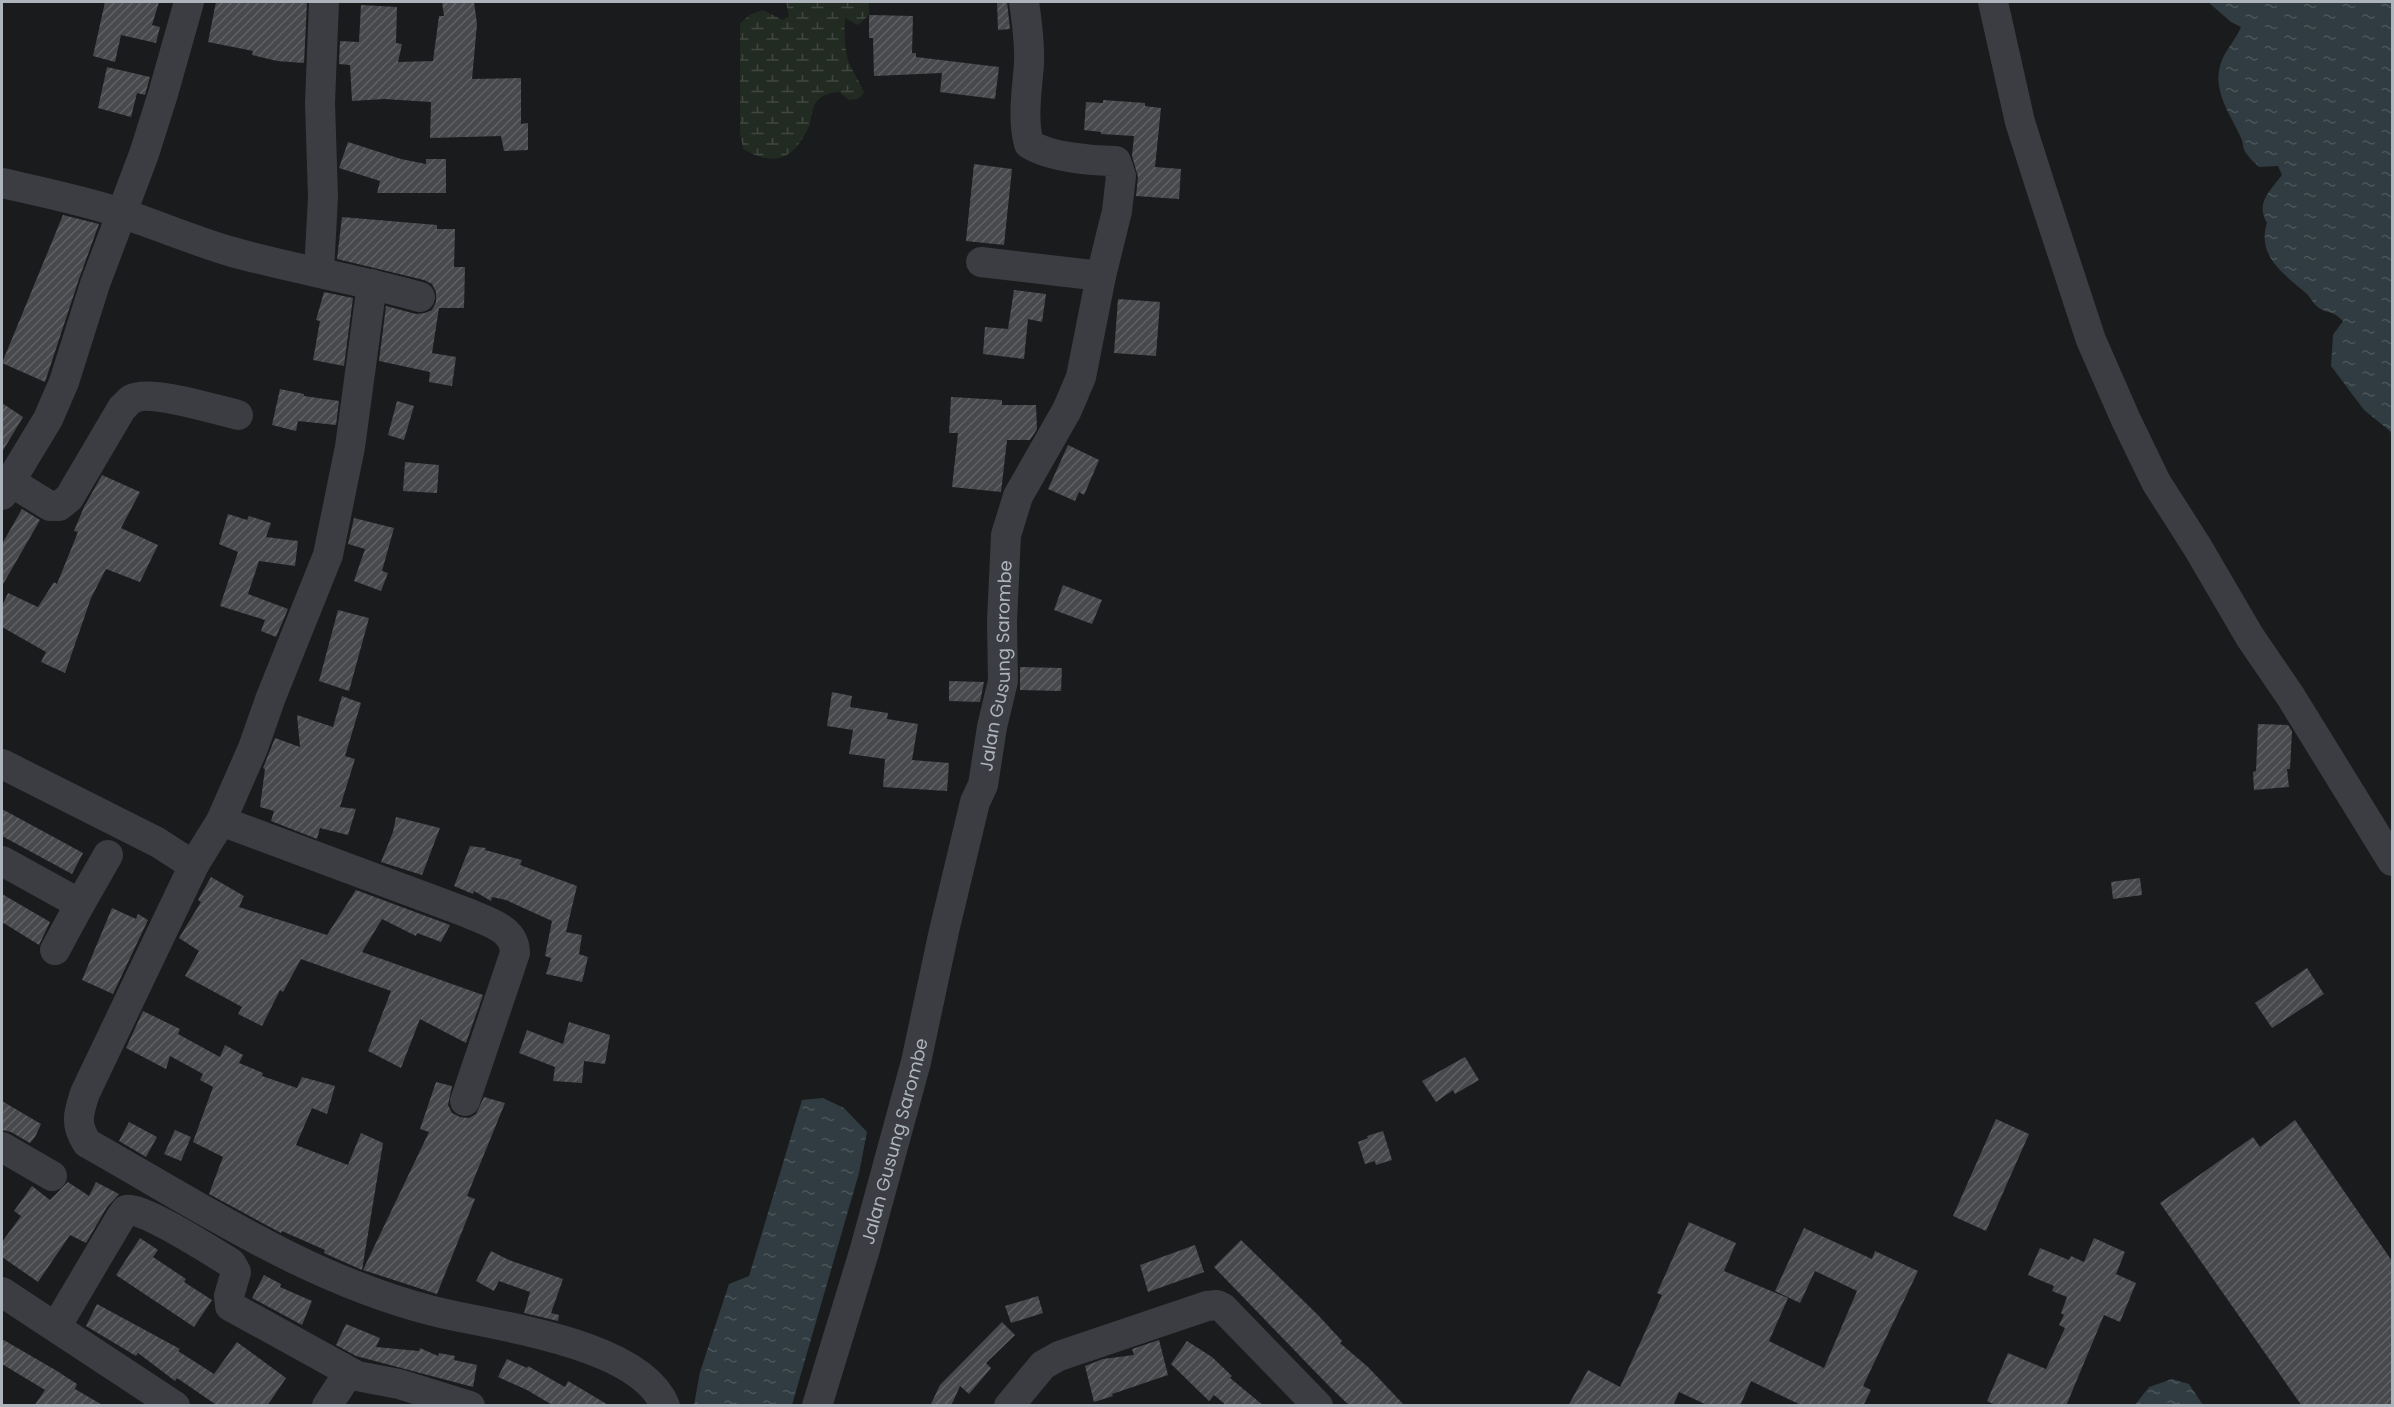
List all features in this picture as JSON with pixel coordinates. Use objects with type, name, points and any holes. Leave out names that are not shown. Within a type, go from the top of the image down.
[{"type":"street","points":[[189,2],[164,94],[95,284],[64,382],[48,418],[6,489],[50,506],[59,506],[69,498],[122,408],[132,398],[144,396],[166,398],[238,415]]},
{"type":"street","points":[[319,272],[323,197],[320,103],[324,2]]},
{"type":"street","name":"Jalan Gusung Sarombe","points":[[817,1406],[865,1249],[916,1062],[975,802],[983,785],[992,728],[1003,681],[1002,621],[1006,535],[1018,496],[1066,410],[1081,377],[1101,276],[1117,211],[1121,176],[1116,161],[1075,158],[1036,149],[1029,144],[1025,89],[1029,63],[1029,41],[1024,2]]},
{"type":"street","points":[[1993,2],[2020,122],[2041,188],[2091,340],[2126,420],[2156,482],[2250,637],[2392,861]]},
{"type":"street","points":[[2,183],[62,196],[121,213],[212,246],[420,297]]},
{"type":"street","points":[[981,262],[1101,276]]},
{"type":"street","points":[[372,284],[350,447],[328,555],[253,748],[221,821],[195,863],[86,1094],[78,1119],[80,1131],[87,1143],[235,1230],[363,1289],[432,1311],[541,1335],[612,1359],[648,1382],[658,1392],[665,1406]]},
{"type":"street","points":[[2,764],[158,842],[185,860],[195,863]]},
{"type":"street","points":[[221,821],[468,913],[507,932],[513,939],[515,953],[465,1101]]},
{"type":"street","points":[[55,950],[108,855]]},
{"type":"street","points":[[2,861],[80,904]]},
{"type":"street","points":[[2,1147],[52,1176]]},
{"type":"street","points":[[56,1327],[121,1217],[129,1209],[173,1229],[231,1263],[236,1272],[228,1300],[230,1306],[296,1340],[405,1406]]},
{"type":"street","points":[[2,1292],[175,1406]]},
{"type":"street","points":[[1009,1406],[1043,1365],[1059,1356],[1196,1309],[1214,1305],[1223,1308],[1300,1399]]},
{"type":"street","points":[[327,1406],[357,1375]]},
{"type":"street","points":[[357,1375],[399,1384],[470,1406]]},
{"type":"green space","points":[[786,2],[869,2],[869,15],[858,25],[845,18],[847,56],[864,93],[858,99],[849,100],[839,92],[822,97],[814,106],[809,126],[797,146],[790,153],[774,159],[754,155],[743,149],[740,133],[740,23],[751,14],[763,10],[783,20],[789,16]]},
{"type":"water","points":[[2208,2],[2392,2],[2392,436],[2390,431],[2364,410],[2331,366],[2333,335],[2343,321],[2336,315],[2317,307],[2307,294],[2282,272],[2269,255],[2266,245],[2267,223],[2263,203],[2282,175],[2278,166],[2259,167],[2249,157],[2223,101],[2219,71],[2224,56],[2241,27],[2231,22]]},
{"type":"water","points":[[823,1098],[844,1108],[867,1132],[859,1173],[792,1405],[694,1405],[700,1372],[729,1284],[749,1276],[802,1100]]},
{"type":"water","points":[[2172,1379],[2189,1384],[2203,1405],[2135,1405],[2149,1387]]},
{"type":"building","points":[[105,2],[159,2],[152,25],[160,27],[156,43],[121,35],[115,62],[93,56]]},
{"type":"building","points":[[216,2],[307,2],[304,63],[277,61],[252,55],[253,51],[208,42]]},
{"type":"building","points":[[442,2],[474,2],[477,24],[472,79],[521,78],[521,124],[528,123],[528,150],[504,151],[501,136],[430,138],[431,102],[384,99],[352,101],[350,65],[339,64],[340,41],[359,42],[361,5],[397,7],[396,43],[402,44],[398,62],[433,61],[439,16],[444,16]]},
{"type":"building","points":[[997,2],[1007,2],[1010,29],[998,30]]},
{"type":"building","points":[[869,15],[913,16],[912,53],[916,53],[916,57],[999,67],[995,99],[940,92],[942,73],[874,76],[873,38],[869,38]]},
{"type":"building","points":[[107,67],[150,77],[145,95],[137,93],[131,117],[98,108]]},
{"type":"building","points":[[1103,100],[1145,103],[1145,106],[1161,108],[1155,167],[1181,169],[1179,199],[1136,196],[1138,177],[1132,156],[1134,136],[1101,134],[1101,132],[1084,130],[1086,102],[1103,103]]},
{"type":"building","points":[[348,142],[401,159],[426,164],[426,159],[446,159],[446,193],[377,193],[380,181],[339,168]]},
{"type":"building","points":[[974,164],[1012,169],[1004,245],[966,241]]},
{"type":"building","points":[[63,215],[99,224],[45,382],[2,363]]},
{"type":"building","points":[[342,217],[437,225],[437,229],[455,229],[454,267],[465,267],[464,308],[439,308],[432,353],[456,357],[452,386],[429,382],[430,372],[379,361],[386,306],[416,314],[425,313],[432,310],[436,302],[436,292],[432,284],[424,280],[337,259]]},
{"type":"building","points":[[1014,290],[1046,294],[1042,322],[1028,319],[1024,359],[983,354],[985,327],[1008,329]]},
{"type":"building","points":[[324,292],[353,298],[344,366],[313,360],[320,321],[316,320]]},
{"type":"building","points":[[1118,299],[1160,302],[1156,356],[1114,353]]},
{"type":"building","points":[[280,389],[304,394],[304,396],[339,401],[336,425],[298,421],[296,431],[272,425]]},
{"type":"building","points":[[951,397],[1002,400],[1002,405],[1036,405],[1037,429],[1030,440],[1007,440],[1001,492],[952,487],[958,433],[949,433]]},
{"type":"building","points":[[397,401],[414,406],[404,440],[388,435]]},
{"type":"building","points":[[2,403],[23,417],[2,452]]},
{"type":"building","points":[[1068,445],[1099,460],[1084,495],[1079,492],[1075,501],[1048,489]]},
{"type":"building","points":[[405,462],[439,465],[437,493],[403,491]]},
{"type":"building","points":[[102,475],[140,492],[121,528],[158,545],[140,582],[106,569],[91,598],[65,673],[41,662],[46,652],[2,627],[2,606],[8,593],[38,607],[54,582],[57,584],[78,532],[74,531]]},
{"type":"building","points":[[22,509],[40,520],[2,586],[2,544]]},
{"type":"building","points":[[228,514],[247,520],[249,516],[271,523],[266,537],[298,541],[295,566],[259,561],[248,594],[288,609],[276,637],[261,631],[265,620],[220,606],[238,552],[219,544]]},
{"type":"building","points":[[354,518],[394,528],[382,571],[388,573],[381,591],[354,581],[365,549],[348,544]]},
{"type":"building","points":[[1063,585],[1102,600],[1092,624],[1054,610]]},
{"type":"building","points":[[338,610],[369,618],[349,691],[319,681]]},
{"type":"building","points":[[1020,667],[1062,668],[1061,691],[1020,690]]},
{"type":"building","points":[[949,681],[984,682],[980,702],[949,701]]},
{"type":"building","points":[[832,692],[852,696],[850,707],[888,713],[887,719],[918,724],[912,760],[949,763],[947,791],[883,787],[885,759],[849,754],[853,730],[827,726]]},
{"type":"building","points":[[342,696],[361,703],[345,756],[355,759],[340,807],[356,809],[348,835],[320,828],[317,839],[271,821],[274,811],[260,807],[265,769],[263,768],[275,738],[300,747],[297,715],[333,727]]},
{"type":"building","points":[[2258,724],[2288,725],[2292,731],[2290,769],[2287,769],[2289,787],[2254,790],[2253,772],[2256,771]]},
{"type":"building","points":[[2,809],[83,853],[72,874],[2,836]]},
{"type":"building","points":[[396,817],[440,828],[422,875],[381,862],[393,832]]},
{"type":"building","points":[[470,846],[486,848],[485,850],[522,860],[520,865],[577,886],[566,932],[582,935],[579,954],[588,957],[582,982],[546,974],[551,958],[545,956],[552,921],[506,900],[492,897],[491,901],[474,891],[473,894],[454,886]]},
{"type":"building","points":[[211,877],[244,896],[239,907],[327,935],[356,890],[450,925],[441,942],[417,933],[416,936],[382,919],[362,952],[483,995],[466,1043],[420,1019],[401,1068],[368,1051],[391,991],[301,959],[283,992],[280,990],[262,1026],[238,1014],[242,1007],[185,976],[199,951],[179,938],[201,902],[198,900]]},
{"type":"building","points":[[2140,878],[2142,895],[2113,899],[2111,882]]},
{"type":"building","points":[[2,894],[50,922],[39,945],[2,922]]},
{"type":"building","points":[[112,908],[136,919],[138,914],[148,920],[113,994],[82,980]]},
{"type":"building","points":[[2307,968],[2324,994],[2272,1028],[2255,1003]]},
{"type":"building","points":[[143,1011],[180,1029],[178,1034],[220,1057],[225,1045],[243,1055],[239,1063],[263,1073],[262,1076],[297,1088],[302,1077],[335,1086],[327,1114],[312,1108],[296,1145],[348,1165],[361,1133],[383,1143],[362,1270],[324,1253],[325,1250],[282,1231],[281,1233],[209,1194],[223,1157],[193,1142],[213,1087],[200,1080],[203,1074],[170,1056],[166,1069],[126,1048]]},
{"type":"building","points":[[569,1022],[610,1035],[605,1064],[584,1061],[582,1083],[553,1081],[555,1067],[519,1053],[527,1030],[563,1044]]},
{"type":"building","points":[[1465,1057],[1479,1080],[1455,1094],[1453,1090],[1436,1102],[1422,1081]]},
{"type":"building","points":[[436,1082],[452,1086],[448,1105],[452,1113],[460,1117],[469,1118],[476,1114],[484,1097],[505,1103],[467,1196],[475,1199],[437,1294],[363,1270],[429,1132],[420,1129]]},
{"type":"building","points":[[2,1101],[41,1124],[30,1143],[11,1132],[2,1130]]},
{"type":"building","points":[[1996,1119],[2029,1134],[1986,1231],[1953,1216]]},
{"type":"building","points":[[2295,1120],[2392,1261],[2392,1406],[2302,1406],[2160,1203],[2253,1137],[2260,1147]]},
{"type":"building","points":[[129,1122],[157,1137],[146,1157],[119,1141]]},
{"type":"building","points":[[175,1130],[191,1137],[181,1161],[164,1154]]},
{"type":"building","points":[[1383,1131],[1392,1160],[1376,1165],[1375,1161],[1365,1164],[1358,1142],[1368,1138],[1367,1136]]},
{"type":"building","points":[[68,1182],[89,1196],[96,1182],[119,1194],[107,1207],[86,1243],[70,1235],[38,1282],[2,1257],[2,1242],[21,1216],[14,1211],[32,1186],[50,1200]]},
{"type":"building","points":[[1689,1222],[1736,1243],[1724,1271],[1788,1298],[1769,1341],[1824,1368],[1857,1291],[1815,1271],[1800,1303],[1775,1291],[1804,1228],[1872,1259],[1875,1251],[1918,1271],[1863,1386],[1871,1390],[1863,1406],[1803,1406],[1751,1381],[1740,1406],[1709,1406],[1679,1392],[1673,1406],[1568,1406],[1588,1370],[1620,1387],[1662,1295],[1657,1293]]},
{"type":"building","points":[[140,1238],[158,1250],[153,1257],[186,1279],[184,1282],[212,1300],[194,1327],[116,1275]]},
{"type":"building","points":[[2094,1238],[2125,1252],[2116,1274],[2136,1283],[2120,1322],[2104,1315],[2066,1406],[1997,1406],[1987,1401],[2008,1353],[2046,1369],[2065,1328],[2059,1325],[2064,1315],[2061,1313],[2067,1297],[2052,1291],[2054,1286],[2028,1275],[2040,1248],[2069,1260],[2071,1256],[2084,1262]]},
{"type":"building","points":[[1241,1240],[1318,1315],[1342,1341],[1340,1343],[1368,1367],[1405,1406],[1350,1406],[1330,1387],[1214,1267]]},
{"type":"building","points":[[1195,1245],[1204,1272],[1148,1292],[1140,1265]]},
{"type":"building","points":[[491,1251],[509,1260],[563,1279],[551,1313],[559,1315],[558,1321],[524,1313],[530,1292],[499,1281],[494,1291],[476,1281]]},
{"type":"building","points":[[264,1275],[281,1284],[280,1287],[312,1301],[302,1325],[252,1298]]},
{"type":"building","points":[[1038,1296],[1043,1313],[1011,1323],[1005,1306]]},
{"type":"building","points":[[97,1304],[180,1349],[178,1351],[214,1374],[237,1342],[286,1378],[267,1406],[218,1406],[177,1378],[175,1381],[138,1353],[136,1356],[86,1326]]},
{"type":"building","points":[[1002,1322],[1015,1335],[986,1363],[991,1368],[969,1394],[960,1386],[951,1406],[930,1406],[940,1385]]},
{"type":"building","points":[[346,1324],[380,1338],[376,1347],[419,1351],[420,1348],[438,1356],[439,1353],[455,1356],[454,1360],[477,1365],[473,1387],[356,1356],[336,1345]]},
{"type":"building","points":[[2,1339],[77,1384],[75,1389],[104,1406],[34,1406],[45,1390],[2,1364]]},
{"type":"building","points":[[1159,1340],[1168,1375],[1094,1402],[1085,1366],[1103,1359],[1134,1355],[1132,1349]]},
{"type":"building","points":[[1187,1341],[1212,1357],[1232,1376],[1230,1378],[1264,1406],[1227,1406],[1214,1395],[1209,1401],[1171,1364]]},
{"type":"building","points":[[507,1359],[527,1368],[528,1366],[565,1387],[568,1381],[610,1406],[554,1406],[498,1377]]}]
